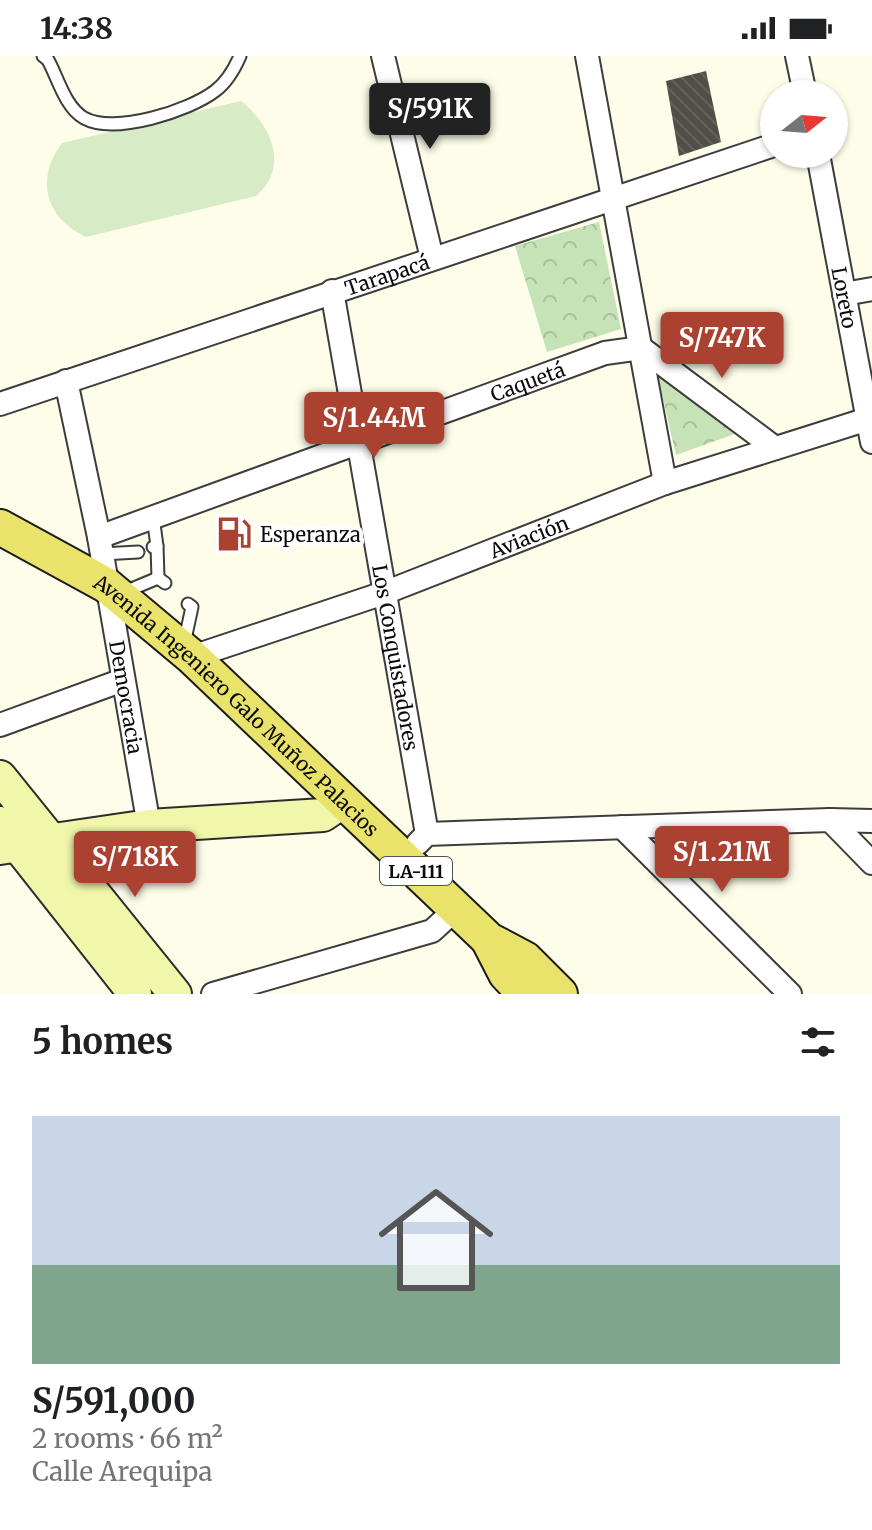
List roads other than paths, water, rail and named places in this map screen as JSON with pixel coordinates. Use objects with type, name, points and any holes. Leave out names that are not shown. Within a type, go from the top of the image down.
[{"type":"main road","name":"Avenida Ingeniero Galo Muñoz Palacios","points":[[0,527],[106,568],[188,653],[489,940],[525,959],[560,994]]},
{"type":"main road","name":"Avenida Ingeniero Galo Muñoz Palacios","points":[[489,940],[506,974],[525,994]]},
{"type":"street","points":[[383,56],[432,258]]},
{"type":"street","points":[[587,56],[665,483]]},
{"type":"street","points":[[797,56],[802,80]]},
{"type":"street","name":"Tarapacá","points":[[0,404],[760,150]]},
{"type":"street","name":"Loreto","points":[[821,168],[872,442]]},
{"type":"street","points":[[844,294],[872,289]]},
{"type":"street","name":"Los Conquistadores","points":[[332,291],[427,834]]},
{"type":"street","points":[[641,348],[775,448]]},
{"type":"street","name":"Caquetá","points":[[106,568],[153,517],[605,353],[641,348]]},
{"type":"street","name":"Democracia","points":[[66,381],[106,568],[149,826]]},
{"type":"street","name":"Aviación","points":[[188,653],[384,593],[665,483],[868,419]]},
{"type":"street","points":[[0,725],[123,680]]},
{"type":"street","points":[[0,777],[175,994]]},
{"type":"street","points":[[6,838],[51,840],[149,826],[323,815],[342,802]]},
{"type":"street","points":[[830,820],[872,863]]},
{"type":"street","points":[[404,859],[427,834],[872,821]]},
{"type":"street","points":[[622,827],[790,994]]},
{"type":"street","points":[[6,838],[135,994]]},
{"type":"street","points":[[213,994],[432,931],[456,909]]},
{"type":"lane","points":[[43,56],[73,108],[83,118],[99,123],[156,116],[198,101],[214,92],[227,79],[240,56]]},
{"type":"lane","points":[[106,568],[161,581],[153,517]]},
{"type":"lane","points":[[106,568],[138,552]]},
{"type":"lane","points":[[188,604],[192,607],[188,653]]},
{"type":"place","name":"Esperanza","points":[[234,534]]}]
